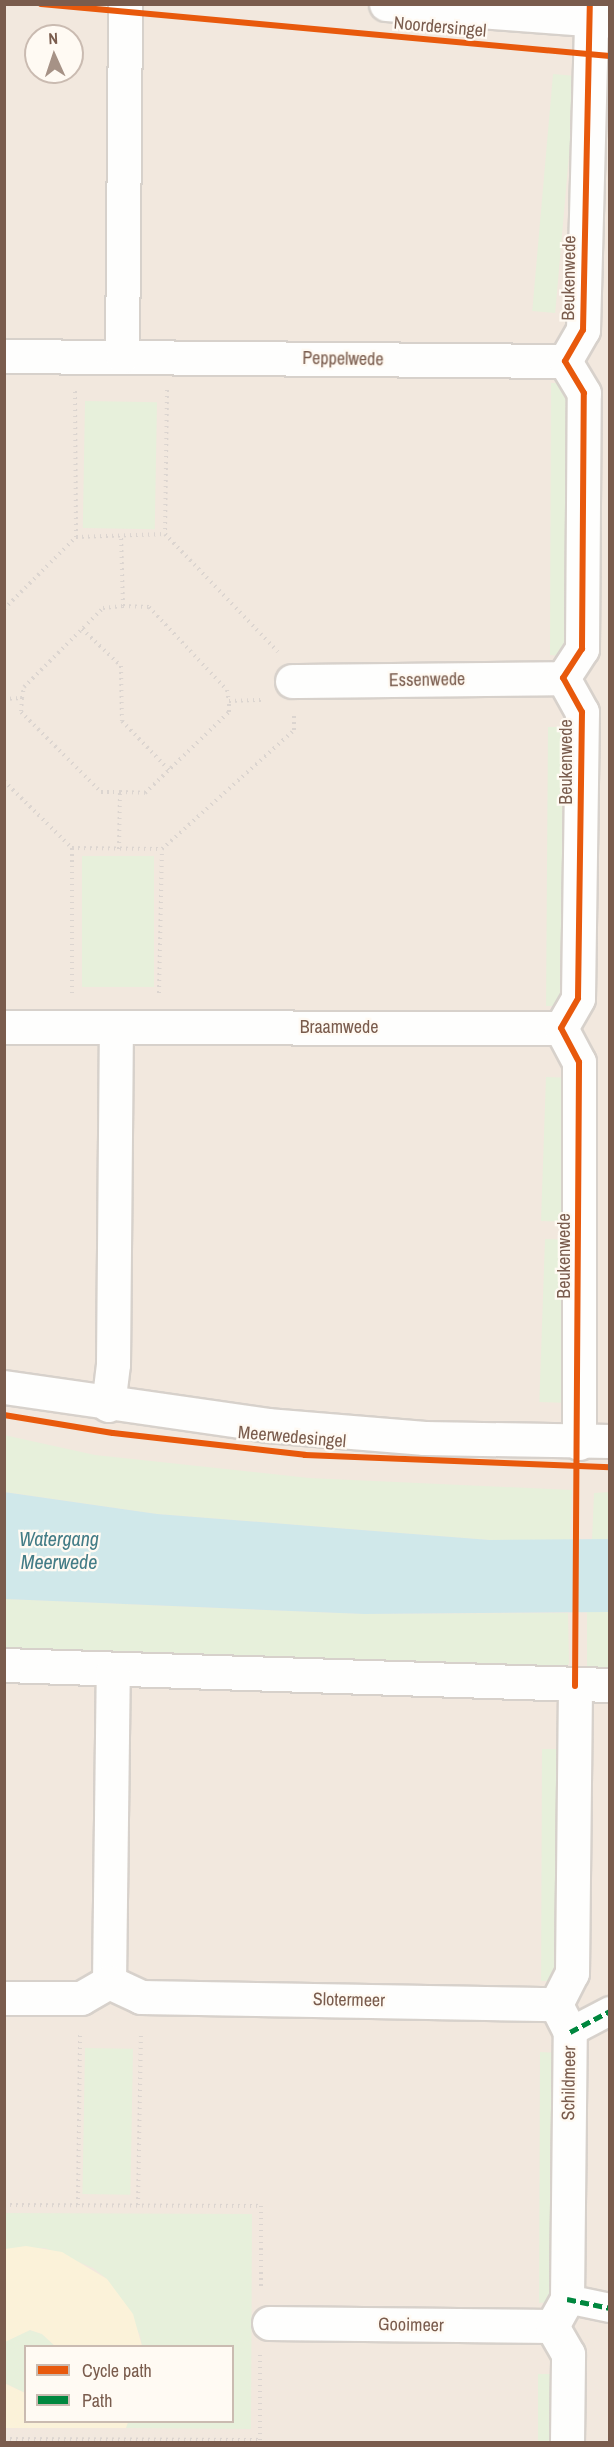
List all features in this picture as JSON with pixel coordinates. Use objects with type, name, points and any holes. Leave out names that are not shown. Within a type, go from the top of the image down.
[{"type":"street","points":[[122,356],[125,4]]},
{"type":"street","name":"Noordersingel","points":[[386,4],[600,21]]},
{"type":"street","name":"Beukenwede","points":[[565,362],[583,330],[600,21]]},
{"type":"street","name":"Peppelwede","points":[[4,356],[565,362]]},
{"type":"street","points":[[563,678],[582,649],[584,417],[584,393],[565,362]]},
{"type":"street","name":"Beukenwede","points":[[563,678],[582,712],[578,998],[561,1028],[579,1062],[594,1442]]},
{"type":"street","name":"Essenwede","points":[[292,690],[563,678]]},
{"type":"street","name":"Braamwede","points":[[4,1027],[561,1028]]},
{"type":"street","points":[[108,1405],[113,1364],[116,1028]]},
{"type":"street","name":"Meerwedesingel","points":[[4,1387],[108,1405],[424,1438],[594,1442]]},
{"type":"street","points":[[4,1665],[112,1671],[575,1686],[609,1685]]},
{"type":"street","points":[[4,1998],[81,1998],[109,1982],[112,1671]]},
{"type":"street","name":"Schildmeer","points":[[560,2313],[563,2018],[573,1973],[575,1686]]},
{"type":"street","name":"Slotermeer","points":[[109,1982],[141,1997],[563,2018]]},
{"type":"street","points":[[563,2018],[609,2011]]},
{"type":"street","points":[[567,2442],[568,2354],[560,2313],[609,2308]]},
{"type":"street","name":"Gooimeer","points":[[264,2323],[560,2313]]},
{"type":"path","points":[[74,357],[76,537]]},
{"type":"path","points":[[4,781],[72,848],[162,849],[294,730],[291,665],[165,534],[168,357]]},
{"type":"path","points":[[4,609],[76,537],[165,534]]},
{"type":"path","points":[[121,536],[123,606]]},
{"type":"path","points":[[149,607],[227,690],[229,712],[145,793],[101,792],[21,712],[24,687],[82,629],[103,608],[149,607]]},
{"type":"path","points":[[82,629],[121,666],[122,721],[169,770]]},
{"type":"path","points":[[229,702],[292,690]]},
{"type":"path","points":[[4,699],[22,698]]},
{"type":"path","points":[[118,849],[120,792]]},
{"type":"path","points":[[72,848],[72,1028]]},
{"type":"path","points":[[159,1027],[162,849]]},
{"type":"path","points":[[138,2205],[141,1997]]},
{"type":"path","points":[[78,2205],[81,1998]]},
{"type":"path","points":[[4,2205],[261,2206],[264,2323],[260,2440],[4,2439]]},
{"type":"shaded area","points":[[5,5],[609,5],[609,2442],[5,2442]]},
{"type":"green space","points":[[553,74],[576,76],[555,313],[532,311]]},
{"type":"green space","points":[[551,383],[565,383],[574,396],[573,645],[564,656],[550,655]]},
{"type":"green space","points":[[85,401],[157,402],[155,529],[83,528]]},
{"type":"green space","points":[[548,727],[572,727],[569,991],[561,1006],[546,1006]]},
{"type":"green space","points":[[82,856],[154,856],[154,987],[82,987]]},
{"type":"green space","points":[[546,1077],[569,1078],[564,1222],[541,1221]]},
{"type":"green space","points":[[545,1239],[568,1240],[562,1403],[539,1402]]},
{"type":"green space","points":[[4,1435],[95,1455],[309,1478],[572,1490],[570,1540],[490,1540],[157,1514],[5,1492]]},
{"type":"green space","points":[[609,1492],[609,1539],[592,1540],[594,1493]]},
{"type":"green space","points":[[5,1599],[364,1614],[568,1613],[569,1663],[567,1668],[5,1657]]},
{"type":"green space","points":[[587,1612],[609,1612],[609,1669],[587,1669]]},
{"type":"green space","points":[[542,1749],[563,1749],[562,1968],[553,1981],[541,1981]]},
{"type":"green space","points":[[85,2048],[133,2049],[130,2195],[82,2194]]},
{"type":"green space","points":[[540,2052],[562,2053],[551,2302],[539,2303]]},
{"type":"green space","points":[[4,2213],[252,2214],[251,2429],[126,2428],[128,2423],[234,2423],[234,2345],[142,2345],[140,2335],[107,2279],[93,2268],[45,2248],[5,2249]]},
{"type":"green space","points":[[30,2330],[42,2334],[54,2345],[24,2345],[24,2392],[5,2383],[4,2342]]},
{"type":"green space","points":[[538,2374],[559,2374],[559,2442],[538,2442]]},
{"type":"sand","points":[[26,2246],[62,2252],[107,2279],[133,2314],[142,2345],[54,2345],[42,2334],[30,2330],[5,2342],[5,2249]]},
{"type":"sand","points":[[4,2383],[24,2393],[24,2423],[128,2423],[126,2428],[5,2428]]},
{"type":"water","name":"Watergang Meerwede","points":[[4,1492],[157,1514],[490,1540],[609,1539],[609,1612],[364,1614],[5,1599]]},
{"type":"marked path","points":[[570,2032],[610,2011]]},
{"type":"marked path","points":[[567,2299],[610,2308]]},
{"type":"cycle path","points":[[41,4],[610,56]]},
{"type":"cycle path","points":[[575,1686],[579,1062],[561,1028],[578,998],[582,712],[563,678],[582,649],[584,393],[565,361],[583,330],[590,4]]},
{"type":"cycle path","points":[[4,1415],[113,1433],[305,1455],[610,1467]]}]
